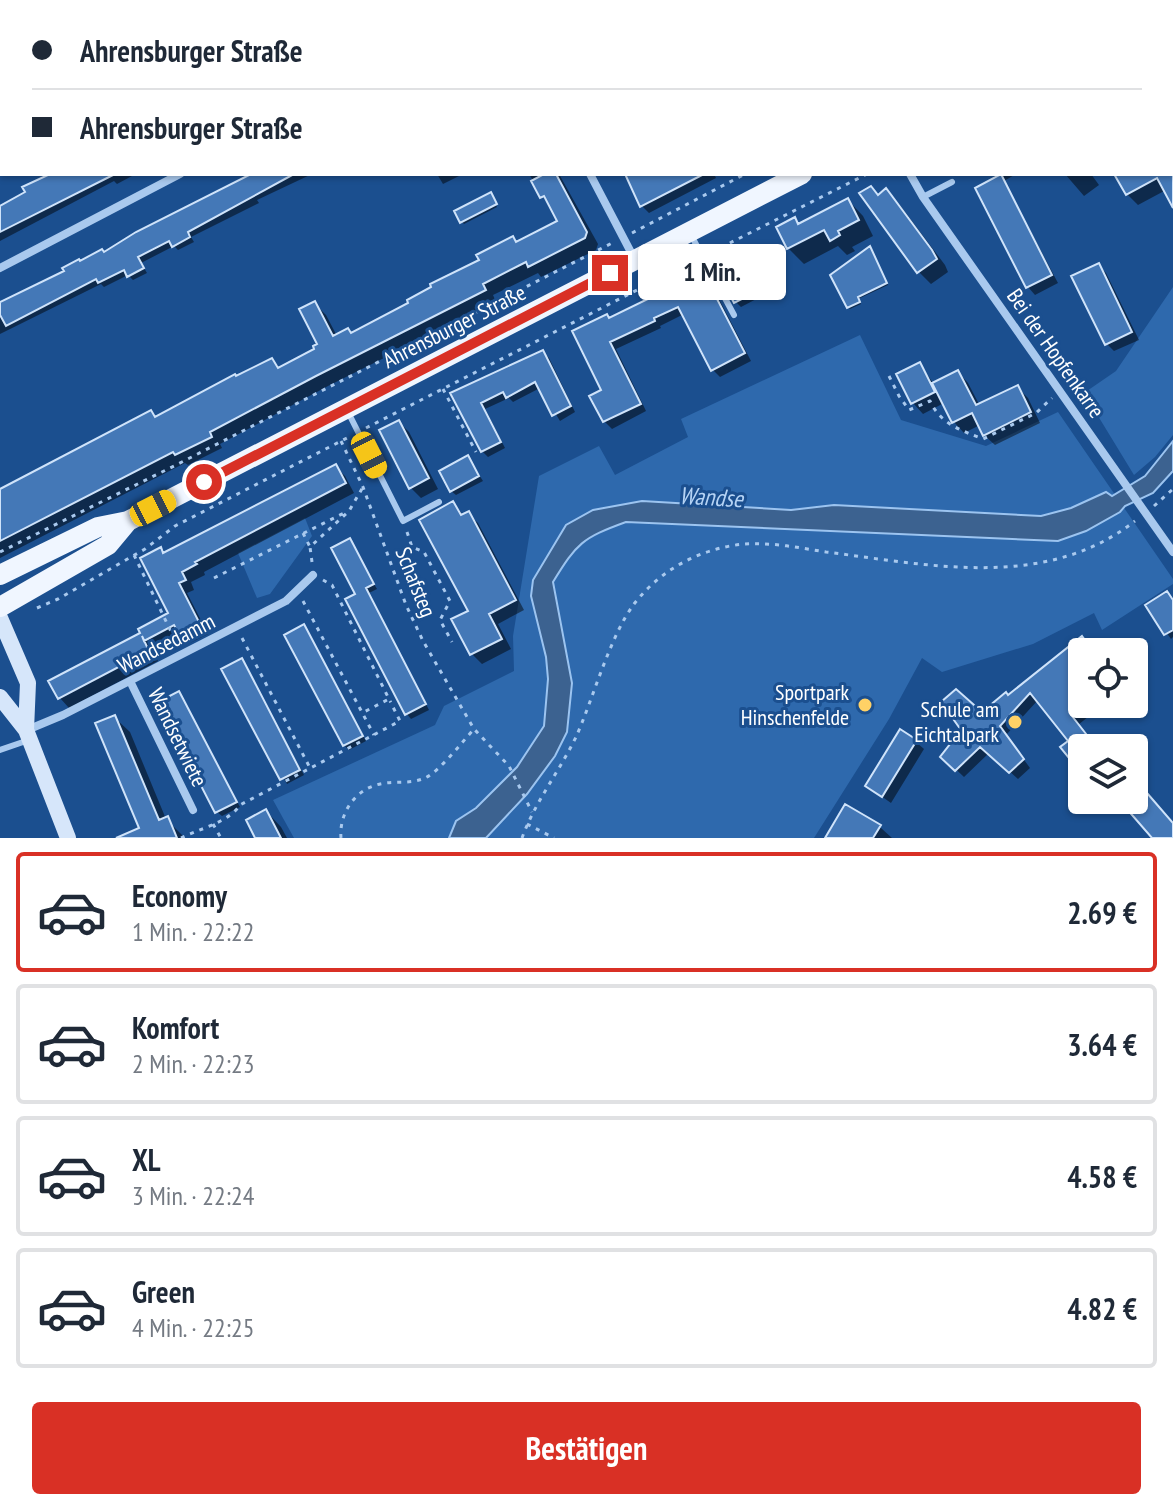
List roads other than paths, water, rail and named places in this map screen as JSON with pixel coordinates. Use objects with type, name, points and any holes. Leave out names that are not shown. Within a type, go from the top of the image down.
[{"type":"main road","name":"Ahrensburger Straße","points":[[0,575],[98,527],[128,521],[689,232],[777,180]]},
{"type":"main road","name":"Ahrensburger Straße","points":[[0,607],[108,545],[128,521]]},
{"type":"main road","points":[[0,618],[28,683],[28,735]]},
{"type":"main road","points":[[0,697],[28,735],[68,838]]},
{"type":"street","points":[[0,268],[176,176]]},
{"type":"street","points":[[591,176],[635,260]]},
{"type":"street","name":"Bei der Hopfenkarre","points":[[911,176],[1173,552]]},
{"type":"street","name":"Wandsedamm","points":[[28,735],[286,601],[313,575]]},
{"type":"street","name":"Wandsetwiete","points":[[130,681],[193,810]]},
{"type":"lane","points":[[923,197],[952,182]]},
{"type":"lane","points":[[689,232],[734,315]]},
{"type":"lane","points":[[346,409],[403,521],[439,502]]},
{"type":"lane","points":[[0,750],[28,735]]},
{"type":"place","name":"Sportpark Hinschenfelde","points":[[865,705]]},
{"type":"place","name":"Schule am Eichtalpark","points":[[1015,722]]},
{"type":"water label","name":"Wandse","points":[[711,497]]}]
